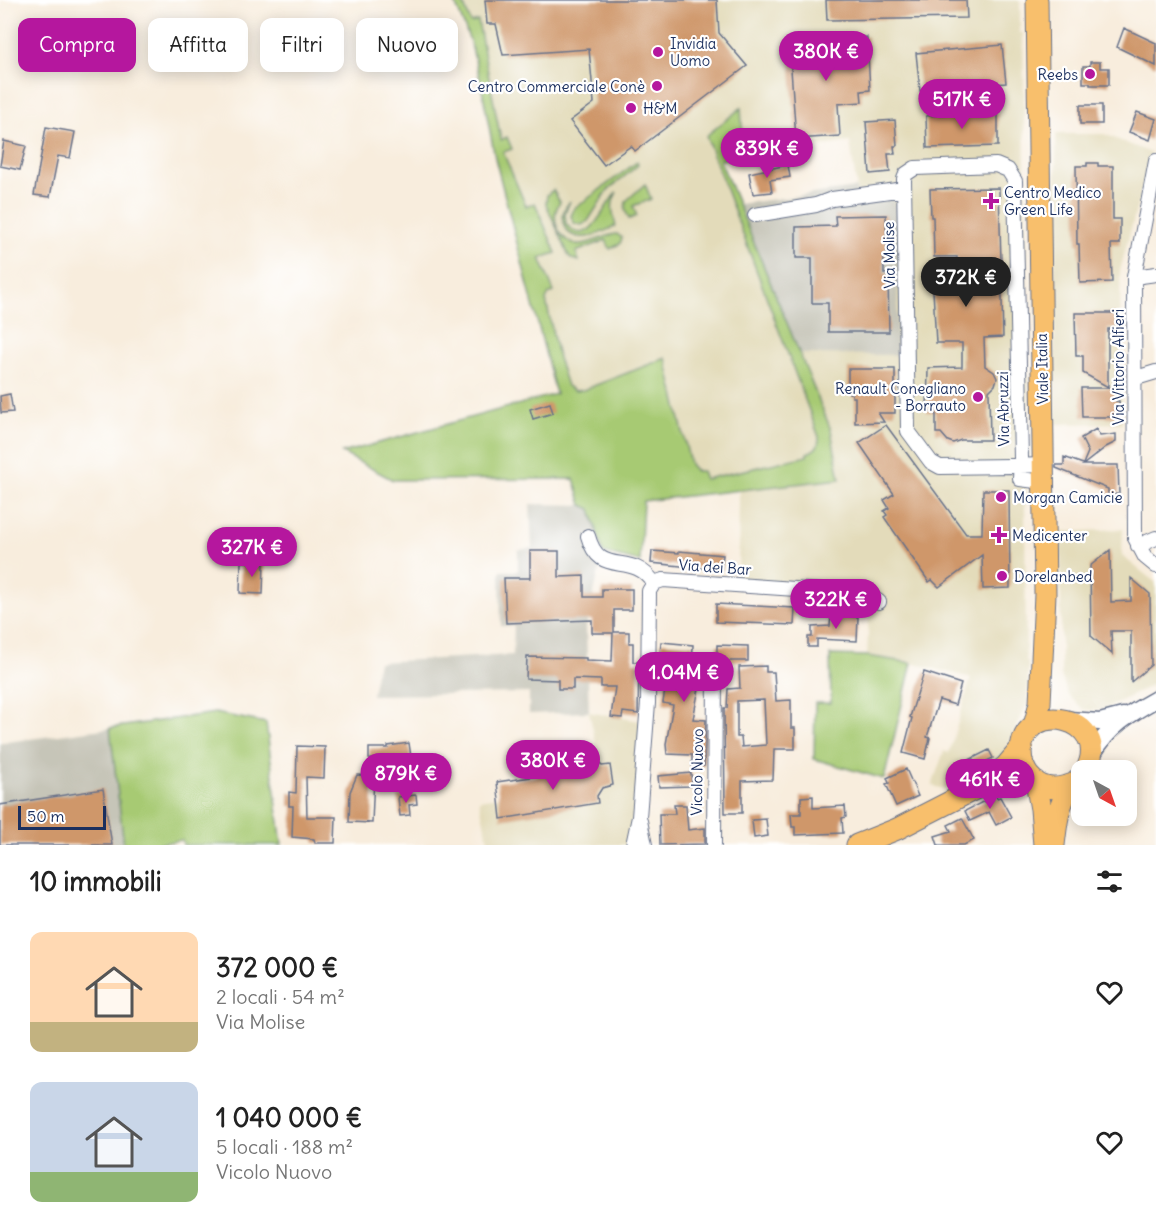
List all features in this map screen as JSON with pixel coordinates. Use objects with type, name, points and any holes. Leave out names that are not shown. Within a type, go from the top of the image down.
[{"type":"main road","name":"Viale Italia","points":[[1037,0],[1045,594]]},
{"type":"main road","points":[[1045,594],[1053,689],[1059,706],[1068,720]]},
{"type":"main road","points":[[1045,594],[1040,703],[1034,726],[1024,739],[1022,747],[1024,768],[1035,781],[1046,788],[1054,789],[1071,779]]},
{"type":"main road","points":[[1034,726],[1052,718],[1068,720],[1076,724],[1087,737],[1084,760]]},
{"type":"main road","points":[[979,787],[1006,766],[1022,747]]},
{"type":"main road","points":[[857,845],[897,829],[979,787],[1002,780],[1035,781]]},
{"type":"main road","points":[[1035,781],[1041,809],[1044,845]]},
{"type":"main road","points":[[1054,845],[1060,804],[1071,789]]},
{"type":"street","name":"Via Vittorio Alfieri","points":[[1138,546],[1135,538],[1134,277],[1156,161]]},
{"type":"street","points":[[755,215],[816,205],[832,199],[904,189],[906,174],[920,166],[996,165],[1003,167],[1015,180],[1016,256],[1040,254]]},
{"type":"street","name":"Via Molise","points":[[904,189],[908,356]]},
{"type":"street","name":"Via Abruzzi","points":[[1016,256],[1020,466]]},
{"type":"street","points":[[1134,277],[1156,274]]},
{"type":"street","name":"Via Abruzzi","points":[[908,356],[908,431],[931,462],[940,467],[1020,466],[1044,474]]},
{"type":"street","points":[[1136,378],[1156,372]]},
{"type":"street","points":[[588,536],[593,552],[600,558],[638,567],[654,582],[649,591],[648,703],[639,817],[633,845]]},
{"type":"street","points":[[1156,538],[1138,546],[1145,557],[1156,566]]},
{"type":"street","name":"Via dei Bar","points":[[654,582],[663,580],[868,594],[879,602]]},
{"type":"street","name":"Vicolo Nuovo","points":[[714,845],[715,664]]},
{"type":"street","points":[[1068,720],[1100,722],[1127,714],[1156,699]]},
{"type":"street","points":[[1090,760],[1106,733],[1127,714]]},
{"type":"street","points":[[639,817],[645,845]]},
{"type":"shaded area","points":[[454,0],[1020,0],[1020,33],[1023,33],[1029,454],[1025,491],[1028,703],[1003,755],[993,766],[945,789],[932,786],[944,751],[949,753],[971,678],[912,663],[867,656],[870,590],[738,581],[739,490],[684,495],[556,395],[495,158],[480,79],[470,41]],"holes":[[[850,142],[859,203],[799,354],[720,160]]]},
{"type":"shaded area","points":[[1056,134],[1104,134],[1151,153],[1120,271],[1122,423],[1054,424]]},
{"type":"shaded area","points":[[856,188],[859,203],[887,198],[893,201],[898,209],[897,355],[799,354],[739,204]]},
{"type":"shaded area","points":[[530,504],[582,505],[591,509],[603,553],[586,627],[589,712],[529,714],[529,693],[372,695],[378,662],[513,655],[514,626],[501,626],[500,571],[518,571],[518,550],[532,548]]},
{"type":"shaded area","points":[[1123,529],[1122,556],[1156,583],[1156,683],[1103,710],[1083,709],[1068,695],[1061,675],[1061,532]]},
{"type":"shaded area","points":[[589,712],[646,722],[630,845],[489,845],[479,800],[604,780]]},
{"type":"shaded area","points":[[110,728],[124,845],[0,845],[0,743]]},
{"type":"green space","points":[[454,0],[462,0],[471,23],[478,21],[501,140],[507,137],[512,149],[503,152],[526,206],[535,203],[556,253],[540,258],[554,292],[549,294],[546,300],[558,358],[567,386],[575,391],[583,390],[666,358],[690,464],[695,471],[702,471],[705,479],[807,456],[807,453],[818,445],[819,440],[706,136],[741,108],[744,156],[720,160],[831,430],[840,479],[643,501],[640,562],[603,553],[591,509],[582,505],[574,479],[393,480],[342,453],[556,394],[495,158],[480,79],[470,41]]},
{"type":"green space","points":[[637,162],[638,165],[607,191],[588,221],[582,225],[574,223],[571,216],[574,209]]},
{"type":"green space","points":[[645,184],[651,199],[633,206],[637,216],[629,219],[625,210],[626,201]]},
{"type":"green space","points":[[553,190],[560,202],[555,216],[556,222],[564,238],[571,243],[578,244],[617,234],[622,238],[620,244],[610,249],[606,240],[576,252],[579,261],[572,259],[546,204],[547,195]]},
{"type":"green space","points":[[617,192],[612,208],[616,226],[584,237],[574,235],[565,228],[564,211],[570,201],[565,213],[566,224],[582,233],[589,230],[595,223]]},
{"type":"green space","points":[[830,655],[867,656],[912,663],[884,779],[814,759],[815,703],[831,703]]},
{"type":"green space","points":[[215,713],[266,723],[282,845],[183,845],[182,840],[152,845],[124,845],[110,728]]},
{"type":"building","name":"Centro Commerciale Conè","points":[[485,0],[717,0],[719,33],[747,66],[635,151],[631,146],[604,165],[570,121],[594,103],[589,49],[503,55],[496,24],[487,24]]},
{"type":"building","points":[[826,0],[966,0],[967,18],[827,20]]},
{"type":"building","points":[[1124,28],[1156,43],[1156,66],[1117,47]]},
{"type":"building","points":[[867,37],[870,90],[861,91],[862,102],[838,104],[840,136],[796,139],[789,41]]},
{"type":"building","points":[[1002,45],[1006,83],[920,91],[916,53]]},
{"type":"building","points":[[1090,62],[1100,62],[1100,68],[1109,68],[1109,85],[1083,83],[1083,66],[1090,66]]},
{"type":"building","points":[[1080,105],[1102,105],[1102,124],[1080,124]]},
{"type":"building","points":[[982,112],[982,114],[998,114],[998,146],[927,148],[926,116]]},
{"type":"building","points":[[1137,112],[1156,119],[1150,140],[1129,132]]},
{"type":"building","points":[[895,120],[897,146],[894,146],[895,154],[888,154],[890,172],[870,174],[866,122]]},
{"type":"building","points":[[46,127],[75,132],[70,158],[58,156],[50,197],[34,195]]},
{"type":"building","points":[[4,141],[26,146],[20,170],[0,166]]},
{"type":"building","points":[[1087,163],[1113,166],[1113,219],[1120,219],[1120,244],[1111,244],[1112,282],[1080,283],[1076,166],[1087,166]]},
{"type":"building","points":[[788,165],[790,177],[770,180],[772,192],[753,194],[749,173]]},
{"type":"building","points":[[999,188],[1003,337],[984,338],[985,366],[994,372],[997,378],[995,385],[989,391],[990,440],[961,440],[953,443],[941,433],[936,433],[936,412],[927,412],[928,368],[962,367],[962,343],[936,343],[932,273],[957,273],[957,257],[934,257],[930,189]]},
{"type":"building","points":[[886,215],[887,256],[884,256],[884,274],[888,274],[889,332],[828,332],[828,303],[812,303],[812,258],[796,258],[796,227],[836,226],[835,216]]},
{"type":"building","points":[[1075,313],[1118,313],[1117,329],[1108,329],[1108,387],[1083,373],[1083,356],[1076,356]]},
{"type":"building","points":[[848,369],[895,369],[895,413],[878,413],[884,422],[855,423],[855,397],[852,397],[852,393],[848,391]]},
{"type":"building","points":[[1081,388],[1116,388],[1120,417],[1082,417]]},
{"type":"building","points":[[10,394],[13,412],[1,413],[0,396]]},
{"type":"building","points":[[550,403],[553,413],[533,419],[530,409]]},
{"type":"building","points":[[886,425],[966,534],[982,534],[983,490],[1009,490],[1010,588],[983,589],[982,555],[939,587],[932,580],[929,582],[884,517],[887,515],[884,511],[889,508],[884,500],[894,494],[859,443]]},
{"type":"building","points":[[1096,429],[1100,436],[1116,434],[1116,442],[1083,465],[1118,465],[1119,494],[1108,495],[1108,489],[1056,468],[1056,465],[1064,465],[1064,457],[1083,464],[1088,452],[1081,438]]},
{"type":"building","points":[[1110,550],[1111,602],[1131,601],[1131,578],[1150,594],[1151,665],[1131,682],[1131,631],[1111,631],[1112,654],[1091,636],[1090,566]]},
{"type":"building","points":[[530,551],[559,551],[559,577],[584,576],[584,597],[602,597],[602,589],[632,589],[632,610],[614,610],[614,632],[629,632],[629,643],[633,643],[633,662],[639,662],[638,714],[623,712],[622,718],[611,717],[615,687],[601,687],[601,680],[573,679],[573,689],[558,689],[558,680],[526,679],[527,657],[612,661],[613,633],[592,633],[592,620],[506,623],[504,578],[530,578]]},
{"type":"building","points":[[652,551],[723,555],[721,570],[651,563]]},
{"type":"building","points":[[241,562],[264,562],[263,594],[240,593]]},
{"type":"building","points":[[716,604],[795,608],[794,625],[716,622]]},
{"type":"building","points":[[831,615],[858,617],[857,641],[817,639],[817,647],[808,647],[808,637],[812,637],[812,627],[830,626]]},
{"type":"building","points":[[661,642],[693,645],[692,670],[696,671],[696,674],[706,674],[706,684],[700,683],[693,719],[706,720],[704,766],[692,766],[692,755],[667,754],[666,744],[673,705],[663,703],[667,658],[660,656]]},
{"type":"building","points":[[717,645],[748,646],[748,661],[723,661],[717,654]]},
{"type":"building","points":[[766,666],[766,672],[774,672],[776,701],[791,700],[791,728],[795,728],[795,749],[774,749],[773,780],[742,781],[742,813],[725,813],[724,708],[727,708],[728,689],[740,688],[739,667]],"holes":[[[764,700],[766,745],[742,747],[741,737],[737,737],[737,701]]]},
{"type":"building","points":[[924,672],[961,684],[955,705],[939,700],[927,737],[930,738],[925,759],[903,753],[912,718],[910,717]]},
{"type":"building","points":[[409,743],[413,771],[393,774],[391,760],[369,759],[369,748],[388,748],[388,746]]},
{"type":"building","points":[[297,746],[325,747],[324,778],[306,777],[307,817],[336,817],[335,843],[315,843],[314,839],[292,837],[293,806],[289,806],[289,792],[296,793]]},
{"type":"building","points":[[989,750],[993,758],[987,761],[989,763],[977,772],[975,768],[955,777],[951,769]]},
{"type":"building","points":[[598,762],[602,766],[610,765],[613,785],[602,788],[597,796],[598,803],[501,819],[497,782],[538,776],[538,769],[549,767],[550,774],[587,768],[591,763]]},
{"type":"building","points":[[906,769],[918,796],[896,806],[886,784],[889,783],[887,778]]},
{"type":"building","points":[[691,773],[692,786],[659,787],[658,776]]},
{"type":"building","points":[[357,775],[374,776],[372,823],[349,822],[350,792]]},
{"type":"building","points":[[103,789],[112,845],[0,845],[0,805]]},
{"type":"building","points":[[416,795],[417,804],[409,805],[410,815],[400,816],[398,797]]},
{"type":"building","points":[[996,795],[997,798],[1000,797],[1011,817],[996,825],[989,812],[970,821],[965,811]]},
{"type":"building","points":[[813,796],[813,808],[845,806],[846,817],[842,818],[843,833],[795,835],[791,814],[801,814],[801,797]]},
{"type":"building","points":[[674,805],[686,805],[688,830],[705,828],[705,844],[660,845],[659,814],[675,814]]},
{"type":"building","points":[[962,818],[974,840],[964,845],[938,845],[935,836],[951,831],[948,825]]},
{"type":"building","points":[[766,819],[768,836],[754,838],[752,820]]},
{"type":"place","name":"Invidia Uomo","points":[[658,52]]},
{"type":"place","name":"Reebs","points":[[1090,74]]},
{"type":"place","name":"Centro Commerciale Conè","points":[[657,86]]},
{"type":"place","name":"H&M","points":[[631,108]]},
{"type":"place","name":"Centro Medico Green Life","points":[[991,201]]},
{"type":"place","name":"Renault Conegliano - Borrauto","points":[[978,397]]},
{"type":"place","name":"Morgan Camicie","points":[[1001,497]]},
{"type":"place","name":"Medicenter","points":[[999,535]]},
{"type":"place","name":"Dorelanbed","points":[[1002,576]]}]
